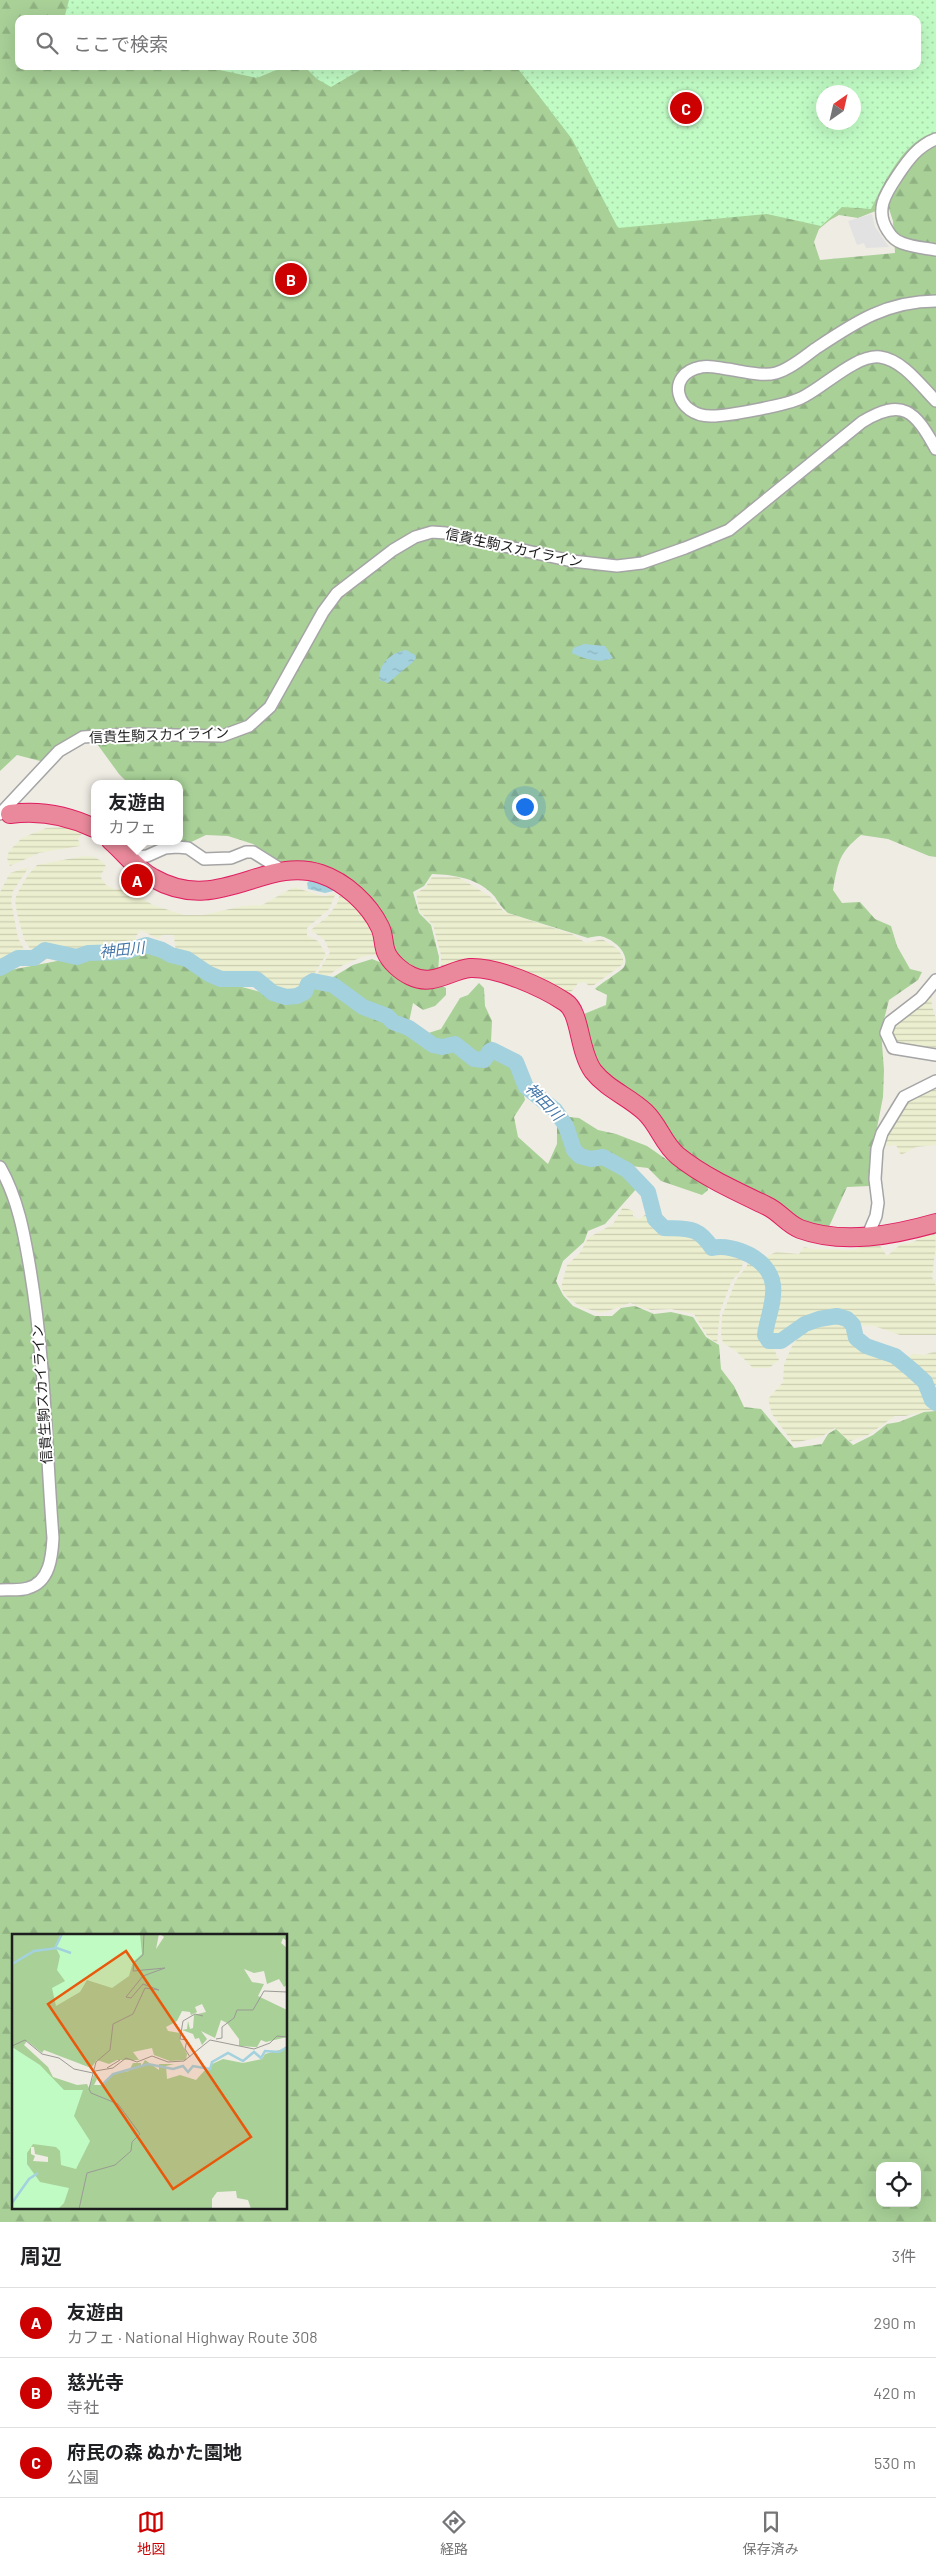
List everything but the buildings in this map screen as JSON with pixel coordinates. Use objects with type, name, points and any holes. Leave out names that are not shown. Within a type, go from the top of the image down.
[{"type":"highway","points":[[5,814],[27,812],[60,815],[91,827]]},
{"type":"highway","points":[[114,845],[144,873],[182,890],[198,892],[224,889],[285,872],[309,871],[320,874],[350,891],[368,908],[380,928],[386,951],[392,962],[412,977],[435,980],[466,969],[478,968],[511,976],[565,1002],[575,1011],[581,1045],[591,1068],[610,1089],[647,1114],[668,1146],[679,1156],[728,1186],[775,1210],[791,1224],[801,1229],[837,1236],[867,1236],[885,1235],[936,1223]]},
{"type":"street","points":[[936,139],[924,144],[909,158],[884,197],[881,209],[882,221],[896,239],[902,243],[936,250]]},
{"type":"street","points":[[936,301],[907,304],[875,312],[859,320],[806,356],[776,373],[700,367],[685,374],[679,388],[679,398],[684,407],[698,416],[713,417],[788,403],[801,398],[862,360],[881,357],[901,367],[936,401]]},
{"type":"street","name":"信貴生駒スカイライン","points":[[5,814],[59,751],[83,737],[129,734],[222,736],[249,726],[270,707],[323,612],[337,593],[393,550],[424,533],[446,533],[597,565],[642,562],[685,548],[729,530],[862,422],[881,412],[894,409],[903,411],[921,422],[936,449]]},
{"type":"street","points":[[128,858],[147,856],[171,848],[186,847],[204,859],[231,858],[246,852],[253,852],[285,872]]},
{"type":"street","points":[[936,980],[921,998],[890,1022],[886,1032],[893,1048],[936,1055]]},
{"type":"street","points":[[867,1236],[876,1216],[878,1203],[874,1179],[877,1149],[882,1133],[904,1097],[936,1081]]},
{"type":"street","name":"信貴生駒スカイライン","points":[[0,1168],[18,1210],[34,1292],[42,1365],[53,1538],[52,1558],[39,1582],[28,1588],[0,1590]]},
{"type":"green space","points":[[0,0],[936,0],[936,857],[929,856],[888,839],[861,835],[848,847],[838,865],[833,890],[842,903],[860,902],[875,919],[891,926],[897,946],[910,969],[922,972],[918,980],[889,1000],[881,1031],[884,1070],[883,1097],[869,1169],[870,1186],[847,1187],[827,1231],[815,1228],[683,1153],[588,1052],[584,1014],[606,1005],[607,995],[595,989],[622,969],[625,962],[623,952],[619,947],[605,937],[588,938],[508,913],[495,897],[482,886],[458,877],[432,874],[424,886],[413,892],[419,913],[431,925],[439,957],[438,973],[430,974],[405,966],[393,953],[379,914],[298,866],[278,860],[253,844],[228,836],[206,835],[187,844],[183,843],[183,780],[125,780],[95,741],[71,738],[44,762],[17,755],[0,771]],"holes":[[[888,206],[893,221],[895,253],[820,260],[814,242],[819,229],[839,215],[858,218]]]},
{"type":"green space","points":[[69,0],[936,0],[936,132],[914,143],[896,163],[871,209],[842,207],[821,226],[767,214],[618,228],[572,139],[519,70],[921,70],[921,15],[65,15]]},
{"type":"green space","points":[[220,70],[276,70],[257,78]]},
{"type":"green space","points":[[308,70],[360,70],[331,87],[317,79]]},
{"type":"green space","points":[[69,827],[84,831],[78,839],[80,846],[39,853],[10,866],[7,858],[9,851],[22,838],[46,828]]},
{"type":"green space","points":[[84,856],[95,857],[104,863],[106,867],[100,876],[106,885],[114,889],[127,889],[153,905],[184,915],[203,915],[243,906],[262,905],[294,887],[318,895],[326,896],[336,893],[329,909],[307,928],[307,936],[318,941],[326,955],[303,992],[285,995],[271,991],[255,977],[235,979],[222,976],[184,955],[176,954],[174,935],[163,935],[158,939],[141,930],[136,936],[136,944],[127,949],[71,954],[58,949],[45,948],[34,955],[24,939],[17,913],[15,900],[17,894],[28,875],[37,865]]},
{"type":"green space","points":[[29,867],[13,891],[11,901],[18,938],[29,958],[19,957],[0,966],[0,892],[10,873]]},
{"type":"green space","points":[[432,877],[458,877],[491,897],[504,912],[572,934],[586,943],[602,939],[618,949],[623,958],[623,964],[594,985],[589,986],[585,982],[578,983],[568,996],[542,983],[441,972],[441,955],[433,925],[420,912],[416,893],[425,888]]},
{"type":"green space","points":[[340,894],[365,910],[383,957],[370,955],[362,957],[343,965],[319,982],[314,980],[330,952],[324,939],[313,932],[312,929],[328,916],[337,904]]},
{"type":"green space","points":[[147,947],[161,952],[169,959],[195,966],[212,979],[291,1000],[306,995],[310,988],[320,985],[353,965],[372,959],[382,963],[404,983],[431,986],[438,984],[446,988],[446,995],[435,1006],[423,1010],[413,1003],[409,1022],[398,1023],[393,1027],[416,1037],[441,1029],[460,998],[468,995],[479,983],[484,988],[485,1006],[492,1021],[491,1041],[520,1078],[525,1100],[514,1117],[518,1137],[548,1164],[557,1144],[557,1123],[569,1117],[579,1118],[598,1130],[616,1134],[647,1146],[673,1164],[707,1183],[708,1190],[702,1195],[661,1181],[648,1168],[631,1166],[629,1179],[638,1187],[605,1224],[588,1231],[584,1242],[563,1261],[556,1281],[563,1295],[573,1306],[595,1316],[612,1316],[621,1308],[635,1306],[654,1314],[671,1312],[693,1317],[706,1337],[719,1345],[721,1369],[734,1386],[744,1407],[761,1409],[794,1448],[822,1444],[828,1434],[836,1429],[853,1445],[873,1435],[887,1424],[899,1422],[924,1412],[936,1411],[936,2222],[0,2222],[0,972],[88,955],[123,954]]},
{"type":"green space","points":[[931,991],[932,1006],[936,1019],[936,1051],[898,1045],[891,1038],[893,1025]]},
{"type":"green space","points":[[936,1086],[936,1145],[916,1147],[901,1155],[896,1145],[883,1146],[887,1133],[903,1103]]},
{"type":"green space","points":[[623,1207],[633,1211],[633,1216],[639,1219],[648,1213],[651,1223],[663,1231],[694,1234],[709,1249],[716,1253],[722,1251],[743,1257],[742,1269],[731,1282],[720,1312],[717,1343],[708,1337],[694,1314],[671,1309],[651,1310],[630,1303],[602,1313],[581,1307],[566,1296],[561,1288],[567,1265],[580,1253],[588,1238],[613,1224]]},
{"type":"green space","points":[[934,1230],[936,1244],[932,1277],[936,1286],[936,1335],[900,1335],[874,1326],[856,1325],[840,1314],[825,1314],[805,1321],[785,1337],[776,1341],[770,1339],[767,1334],[772,1317],[776,1271],[765,1257],[776,1252],[799,1254],[804,1247],[853,1250],[876,1240],[887,1256],[901,1244],[911,1243],[923,1237],[923,1233]]},
{"type":"green space","points":[[747,1257],[758,1263],[769,1280],[765,1321],[760,1335],[774,1349],[779,1360],[769,1368],[753,1368],[736,1351],[723,1343],[721,1334],[722,1316],[736,1280],[747,1266]]},
{"type":"green space","points":[[839,1321],[850,1328],[859,1343],[875,1352],[891,1356],[907,1368],[923,1384],[935,1409],[905,1416],[895,1416],[868,1435],[850,1441],[835,1428],[821,1437],[793,1443],[772,1414],[768,1399],[783,1382],[784,1364],[793,1344],[806,1330]]},
{"type":"green space","points":[[936,1351],[936,1399],[921,1370],[904,1359],[913,1354],[924,1355]]},
{"type":"shaded area","points":[[872,214],[875,227],[889,247],[866,248],[864,243],[857,245],[848,221]]},
{"type":"water","points":[[584,644],[605,646],[613,658],[603,661],[592,660],[572,653],[573,648]]},
{"type":"water","points":[[406,650],[415,655],[416,658],[413,662],[388,683],[379,680],[383,664],[391,656]]},
{"type":"water","points":[[311,879],[338,890],[325,893],[308,889],[307,883]]},
{"type":"waterway","name":"神田川","points":[[0,968],[18,958],[34,958],[45,950],[77,957],[88,953],[125,952],[146,945],[187,959],[209,974],[221,979],[256,979],[273,993],[286,997],[297,996],[305,992],[308,984],[313,981],[333,985],[363,1007],[387,1016],[393,1022],[409,1028],[433,1045],[442,1047],[455,1044],[474,1059],[484,1060],[492,1050],[516,1062],[526,1087],[555,1110],[566,1126],[574,1150],[580,1156],[591,1159],[603,1157],[627,1170],[648,1192],[655,1219],[664,1228],[692,1230],[702,1236],[712,1248],[721,1247],[740,1251],[750,1255],[765,1268],[773,1285],[772,1304],[765,1335],[769,1341],[781,1341],[805,1324],[819,1319],[837,1316],[847,1319],[853,1325],[856,1338],[866,1346],[895,1356],[925,1382],[932,1400],[936,1403]]},
{"type":"place","name":"府民の森 ぬかた園地","points":[[686,108]]},
{"type":"place","name":"慈光寺","points":[[291,279]]},
{"type":"place","name":"友遊由","points":[[137,880]]}]
